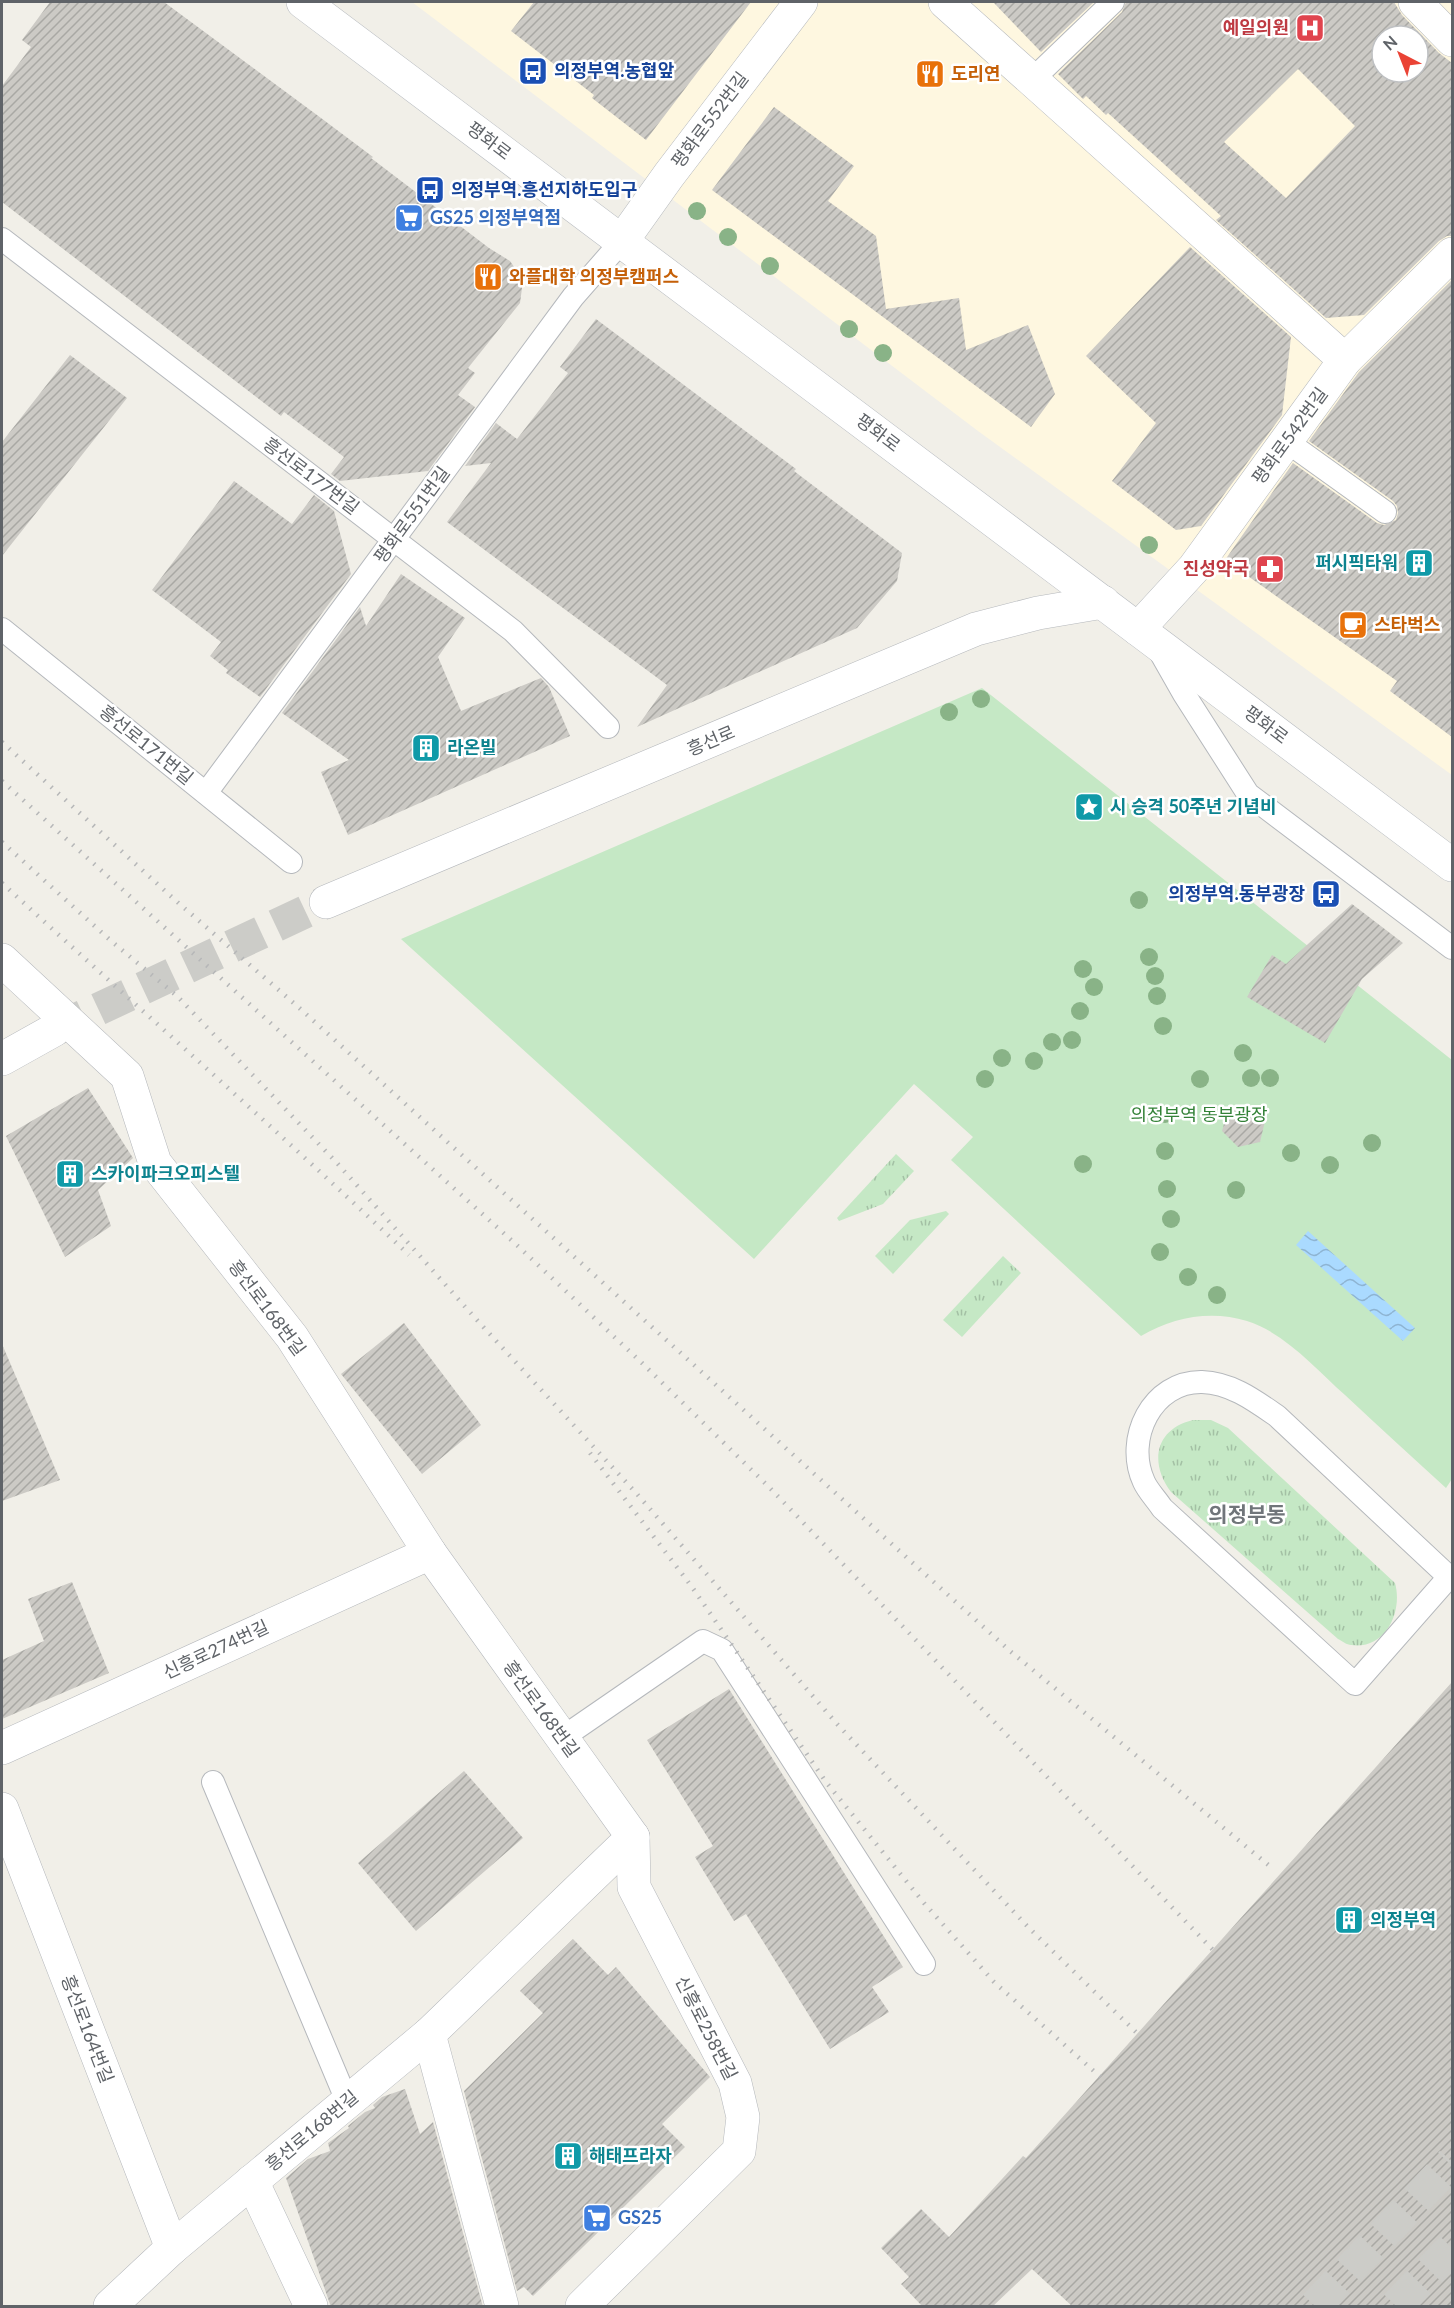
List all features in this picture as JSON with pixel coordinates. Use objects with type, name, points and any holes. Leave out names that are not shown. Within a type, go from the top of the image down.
[{"type":"street","name":"평화로","points":[[303,2],[1452,865]]},
{"type":"street","name":"평화로552번길","points":[[622,241],[669,175],[801,2]]},
{"type":"street","points":[[945,2],[1345,360]]},
{"type":"street","points":[[1414,2],[1452,40]]},
{"type":"street","name":"평화로542번길","points":[[1146,635],[1345,360],[1452,254]]},
{"type":"street","name":"흥선로","points":[[326,902],[976,629],[1038,613],[1103,602]]},
{"type":"street","name":"흥선로168번길","points":[[2,960],[54,1019],[127,1076],[155,1163],[292,1337],[430,1553],[633,1837],[429,2034],[172,2248],[111,2307]]},
{"type":"street","points":[[2,1059],[54,1019]]},
{"type":"street","name":"신흥로274번길","points":[[2,1748],[430,1553]]},
{"type":"street","name":"흥선로164번길","points":[[2,1809],[172,2248]]},
{"type":"street","name":"신흥로258번길","points":[[582,2307],[739,2151],[743,2117],[735,2083],[634,1887],[633,1837]]},
{"type":"street","points":[[429,2034],[502,2307]]},
{"type":"street","points":[[252,2181],[311,2307]]},
{"type":"lane","points":[[1034,80],[1113,2]]},
{"type":"lane","name":"흥선로177번길","points":[[2,239],[513,631],[608,727]]},
{"type":"lane","name":"평화로551번길","points":[[206,793],[573,297],[622,241]]},
{"type":"lane","points":[[1286,441],[1385,512]]},
{"type":"lane","name":"흥선로171번길","points":[[2,629],[291,862]]},
{"type":"lane","points":[[1146,635],[1248,794],[1452,948]]},
{"type":"lane","points":[[1201,1382],[1221,1385],[1247,1395],[1276,1416],[1451,1577],[1354,1684],[1162,1508],[1144,1482],[1137,1452],[1142,1422],[1158,1400],[1180,1386],[1201,1382]]},
{"type":"lane","points":[[562,1738],[703,1641],[722,1650],[924,1964]]},
{"type":"lane","points":[[213,1782],[347,2101]]},
{"type":"shaded area","points":[[412,2],[1452,2],[1452,775],[978,431]]},
{"type":"green space","name":"의정부역 동부광장","points":[[982,688],[1452,1060],[1452,1479],[1446,1488],[1299,1353],[1261,1327],[1233,1318],[1206,1316],[1166,1324],[1141,1336],[951,1160],[973,1137],[914,1084],[754,1259],[401,939]]},
{"type":"green space","points":[[896,1154],[914,1171],[883,1204],[839,1221],[837,1218]]},
{"type":"green space","points":[[946,1211],[949,1214],[893,1274],[875,1256],[910,1220]]},
{"type":"green space","points":[[1003,1256],[1021,1273],[962,1337],[943,1320]]},
{"type":"green space","points":[[1193,1420],[1211,1420],[1228,1428],[1395,1583],[1397,1594],[1394,1616],[1382,1635],[1363,1645],[1349,1645],[1338,1639],[1171,1492],[1160,1470],[1159,1448],[1170,1431],[1180,1424]]},
{"type":"water","points":[[1308,1231],[1415,1328],[1403,1341],[1296,1245]]},
{"type":"building","points":[[50,2],[164,2],[373,157],[371,158],[489,248],[510,261],[519,274],[522,288],[520,303],[468,368],[475,373],[458,395],[475,407],[428,471],[340,481],[331,474],[344,457],[284,412],[281,416],[2,202],[2,86],[31,47],[22,40]]},
{"type":"building","points":[[534,2],[751,2],[646,140],[592,98],[594,95],[511,31]]},
{"type":"building","points":[[993,2],[1094,2],[1041,52]]},
{"type":"building","points":[[1126,2],[1394,2],[1411,24],[1370,24],[1370,84],[1430,84],[1430,44],[1452,63],[1452,236],[1439,241],[1364,315],[1326,318],[1216,220],[1221,216],[1108,113],[1106,115],[1086,96],[1083,99],[1058,74],[1122,12]],"holes":[[[1298,69],[1355,126],[1286,198],[1224,142]]]},
{"type":"building","points":[[774,107],[854,166],[828,201],[876,236],[886,309],[959,298],[966,350],[1028,325],[1055,394],[1031,427],[712,190]]},
{"type":"building","points":[[1190,247],[1291,337],[1282,415],[1201,526],[1176,530],[1112,481],[1156,423],[1086,356]]},
{"type":"building","points":[[1452,280],[1452,737],[1390,691],[1397,681],[1225,560],[1293,463],[1377,523],[1384,525],[1396,520],[1397,506],[1393,501],[1309,441],[1359,372]]},
{"type":"building","points":[[596,319],[796,469],[794,471],[902,553],[897,581],[857,628],[637,727],[667,685],[447,522],[491,463],[465,466],[496,423],[517,439],[568,373],[560,367]]},
{"type":"building","points":[[70,355],[127,398],[2,556],[2,442]]},
{"type":"building","points":[[234,481],[292,524],[314,495],[334,511],[351,574],[260,697],[226,673],[228,670],[210,656],[221,642],[152,590]]},
{"type":"building","points":[[401,574],[465,618],[438,657],[461,711],[541,678],[549,687],[570,736],[348,835],[321,772],[349,760],[282,713],[360,607],[366,626]]},
{"type":"building","points":[[1352,904],[1403,943],[1362,979],[1325,1043],[1247,997],[1272,955],[1286,964]]},
{"type":"building","name":"스카이파크오피스텔","points":[[88,1088],[133,1158],[98,1190],[111,1226],[65,1257],[6,1136]]},
{"type":"building","points":[[1248,1104],[1265,1121],[1260,1142],[1238,1147],[1222,1131],[1228,1110]]},
{"type":"building","points":[[404,1323],[481,1425],[422,1474],[341,1374]]},
{"type":"building","points":[[2,1344],[60,1480],[2,1501]]},
{"type":"building","points":[[72,1582],[109,1673],[2,1719],[2,1660],[44,1641],[28,1599]]},
{"type":"building","name":"의정부역","points":[[1452,1682],[1452,2307],[1073,2307],[1032,2269],[992,2307],[923,2307],[901,2284],[909,2277],[881,2248],[921,2209],[949,2237],[1023,2156],[1026,2158]]},
{"type":"building","points":[[729,1689],[903,1967],[872,1987],[889,2012],[830,2049],[746,1914],[734,1921],[695,1857],[713,1846],[647,1740]]},
{"type":"building","points":[[464,1771],[523,1838],[416,1931],[358,1863]]},
{"type":"building","points":[[573,1939],[608,1975],[616,1967],[710,2077],[662,2124],[685,2147],[533,2296],[524,2287],[517,2291],[464,2091],[543,2013],[520,1991]]},
{"type":"building","points":[[405,2089],[420,2134],[433,2122],[483,2307],[331,2307],[286,2178],[308,2159],[330,2151],[328,2143],[349,2128],[348,2126],[365,2112],[375,2108],[373,2105],[382,2097]]},
{"type":"tunnel","points":[[54,1030],[326,902]]},
{"type":"tunnel","points":[[1315,2306],[1452,2162]]},
{"type":"tunnel","points":[[1396,2306],[1452,2248]]},
{"type":"railway","points":[[2,742],[1010,1651],[1272,1868]]},
{"type":"railway","points":[[2,781],[519,1247],[642,1363],[769,1487],[1213,1950]]},
{"type":"railway","points":[[2,842],[110,940],[177,996],[337,1163],[637,1494],[838,1725],[1029,1928],[1140,2036]]},
{"type":"railway","points":[[2,883],[409,1255]]},
{"type":"railway","points":[[590,1453],[692,1587],[826,1782],[924,1903],[994,1982],[1105,2081]]},
{"type":"place","name":"예일의원","points":[[1310,28]]},
{"type":"place","name":"의정부역.농협앞","points":[[533,71]]},
{"type":"place","name":"도리연","points":[[930,74]]},
{"type":"place","name":"의정부역.흥선지하도입구","points":[[430,190]]},
{"type":"place","name":"GS25 의정부역점","points":[[409,218]]},
{"type":"place","name":"와플대학 의정부캠퍼스","points":[[488,277]]},
{"type":"place","name":"퍼시픽타워","points":[[1419,563]]},
{"type":"place","name":"진성약국","points":[[1270,569]]},
{"type":"place","name":"스타벅스","points":[[1353,625]]},
{"type":"place","name":"라온빌","points":[[426,748]]},
{"type":"place","name":"시 승격 50주년 기념비","points":[[1089,807]]},
{"type":"place","name":"의정부역.동부광장","points":[[1326,894]]},
{"type":"place","name":"스카이파크오피스텔","points":[[70,1174]]},
{"type":"place","name":"의정부역","points":[[1349,1920]]},
{"type":"place","name":"해태프라자","points":[[568,2156]]},
{"type":"place","name":"GS25","points":[[597,2218]]},
{"type":"district","name":"의정부동","points":[[1247,1515]]}]
